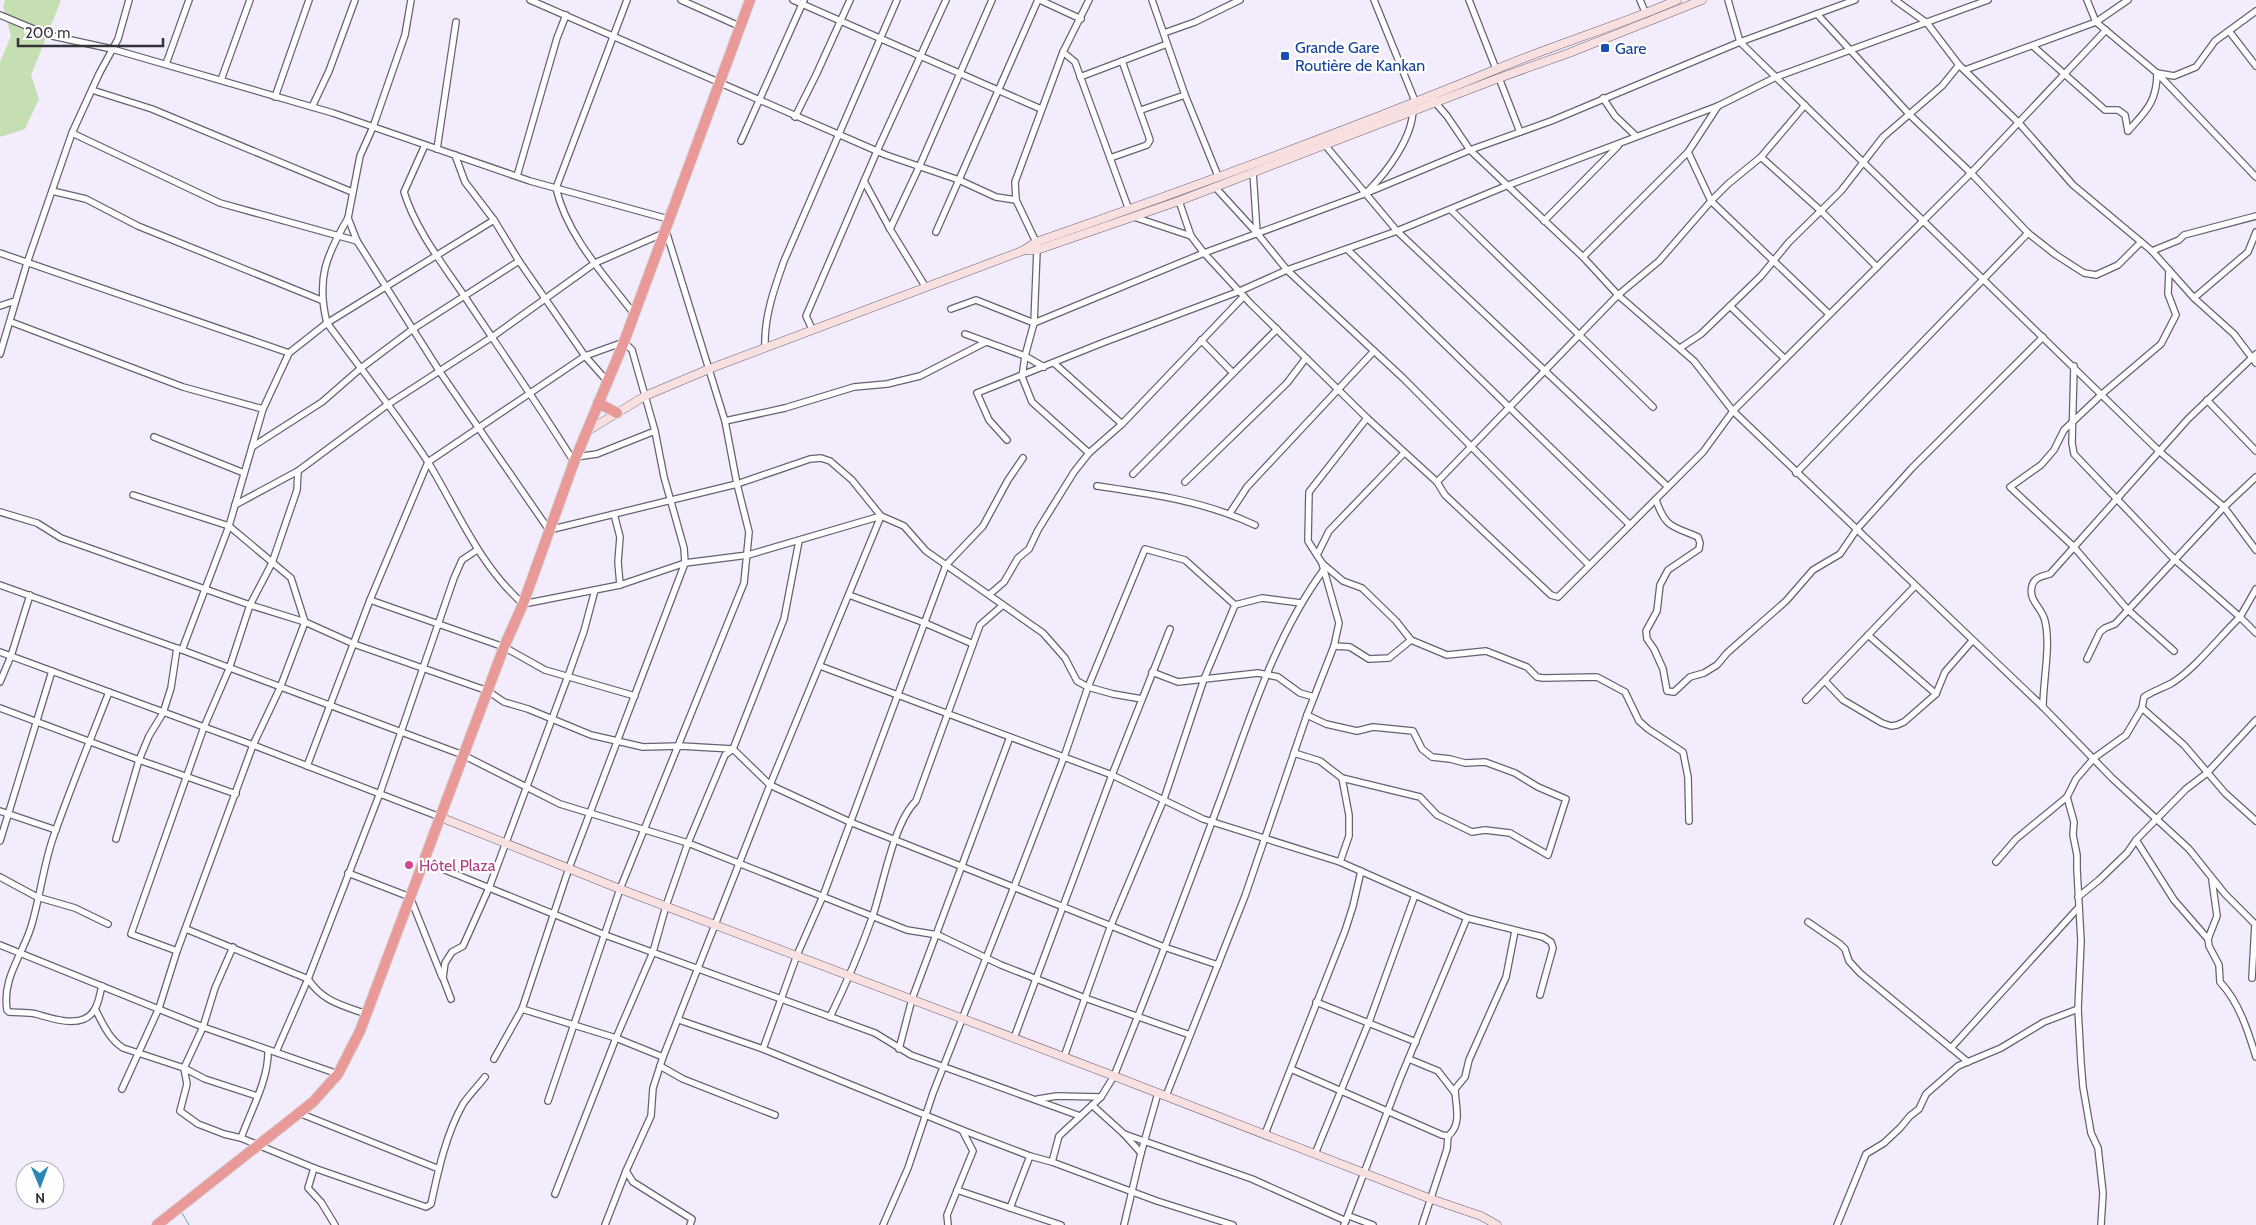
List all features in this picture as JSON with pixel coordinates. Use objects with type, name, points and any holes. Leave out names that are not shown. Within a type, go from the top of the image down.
[{"type":"highway","points":[[157,1225],[259,1147],[314,1102],[338,1074],[366,1014],[504,647],[523,604],[575,459],[624,342],[750,0]]},
{"type":"highway","points":[[598,404],[617,413]]},
{"type":"main road","points":[[586,432],[646,396],[709,369],[1022,250],[1131,213],[1218,176],[1496,69],[1646,14],[1677,0]]},
{"type":"main road","points":[[1131,213],[1179,201],[1649,22],[1702,0]]},
{"type":"main road","points":[[1646,14],[1649,22]]},
{"type":"main road","points":[[440,817],[620,889],[850,975],[1431,1199],[1481,1216],[1497,1225]]},
{"type":"street","points":[[0,354],[11,322],[26,263],[72,133],[118,39],[129,0]]},
{"type":"street","points":[[166,64],[189,0]]},
{"type":"street","points":[[221,80],[250,0]]},
{"type":"street","points":[[275,97],[309,0]]},
{"type":"street","points":[[312,107],[329,71],[355,0]]},
{"type":"street","points":[[411,0],[405,36],[360,156],[348,218],[324,266],[321,300],[327,323],[428,462],[478,550],[503,586],[523,604],[620,585],[685,563],[748,555],[881,516]]},
{"type":"street","points":[[530,0],[720,81],[795,117],[877,151],[959,180],[996,197],[1016,200]]},
{"type":"street","points":[[627,0],[556,188],[560,206],[595,263],[634,314]]},
{"type":"street","points":[[681,0],[739,26]]},
{"type":"street","points":[[793,0],[803,2],[840,21],[1041,109]]},
{"type":"street","points":[[795,117],[850,0]]},
{"type":"street","points":[[765,347],[764,336],[769,304],[778,276],[897,0]]},
{"type":"street","points":[[812,329],[806,316],[877,151],[946,0]]},
{"type":"street","points":[[890,229],[992,0]]},
{"type":"street","points":[[936,232],[997,89],[1039,0],[1081,19]]},
{"type":"street","points":[[1089,0],[1063,52],[1015,182],[1016,200],[1037,246],[1034,323],[1025,356],[1022,377],[1032,402],[1089,453]]},
{"type":"street","points":[[1152,0],[1185,95],[1218,176]]},
{"type":"street","points":[[1164,33],[1195,22],[1240,0]]},
{"type":"street","points":[[1364,194],[1385,174],[1406,137],[1413,112],[1413,102],[1374,0]]},
{"type":"street","points":[[1469,0],[1496,69]]},
{"type":"street","points":[[1640,0],[1646,14]]},
{"type":"street","points":[[1728,0],[1740,42],[2159,451],[2224,507],[2256,550]]},
{"type":"street","points":[[950,309],[976,300],[1034,323],[1204,253],[1364,194],[1470,150],[1551,121],[1740,42],[1854,0]]},
{"type":"street","points":[[1894,0],[1927,23],[1959,65],[2019,123],[2073,185],[2152,251],[2194,298],[2234,334],[2253,356],[2256,363]]},
{"type":"street","points":[[1007,440],[989,420],[977,393],[1022,377],[1102,342],[1242,294],[1286,270],[1397,231],[1506,186],[1718,106],[1776,77],[1988,0]]},
{"type":"street","points":[[2088,0],[2096,22],[2157,73],[2256,177]]},
{"type":"street","points":[[1964,70],[2096,22],[2128,0]]},
{"type":"street","points":[[741,142],[803,2]]},
{"type":"street","points":[[2157,73],[2174,76],[2196,66],[2215,41],[2256,11]]},
{"type":"street","points":[[1817,14],[1852,50],[1910,116],[1971,173],[2028,233],[2056,254],[2090,275],[2096,275],[2118,264],[2141,242]]},
{"type":"street","points":[[0,15],[48,35],[112,49],[312,107],[556,188],[666,227]]},
{"type":"street","points":[[517,176],[566,15]]},
{"type":"street","points":[[437,149],[456,22]]},
{"type":"street","points":[[1179,201],[1191,236],[1242,294],[1337,390],[1437,482],[1444,495],[1551,595],[1558,597],[1703,452],[1732,411],[1971,173],[2106,30]]},
{"type":"street","points":[[2229,31],[2256,66]]},
{"type":"street","points":[[1080,77],[1167,44]]},
{"type":"street","points":[[2034,46],[2063,75],[2105,110],[2118,110],[2125,115],[2128,131],[2150,106],[2157,90],[2157,73]]},
{"type":"street","points":[[1063,52],[1075,62],[1131,213],[1191,236]]},
{"type":"street","points":[[1110,158],[1147,145],[1150,140],[1141,110],[1122,61]]},
{"type":"street","points":[[1680,348],[1701,334],[1730,306],[1841,191],[1862,161],[1883,137],[1910,116],[1942,86],[1959,65]]},
{"type":"street","points":[[1499,78],[1520,132]]},
{"type":"street","points":[[92,90],[152,109],[352,192]]},
{"type":"street","points":[[1141,110],[1185,95]]},
{"type":"street","points":[[1429,96],[1447,116],[1470,150],[1583,257],[1618,295],[1694,361],[1732,411],[2189,849],[2212,878],[2255,924],[2252,978]]},
{"type":"street","points":[[1604,98],[1615,116],[1636,136]]},
{"type":"street","points":[[1583,257],[1688,152],[1718,106]]},
{"type":"street","points":[[1437,482],[1546,372],[1618,295],[1659,261],[1711,201],[1728,184],[1761,157],[1805,106]]},
{"type":"street","points":[[72,133],[220,204],[357,241]]},
{"type":"street","points":[[1544,221],[1620,143]]},
{"type":"street","points":[[425,145],[404,192],[408,204],[437,255],[575,459],[597,454],[655,431]]},
{"type":"street","points":[[1325,145],[1364,194],[1397,231],[1667,486]]},
{"type":"street","points":[[1688,152],[1711,201],[1829,314]]},
{"type":"street","points":[[455,155],[465,182],[494,220],[544,300],[585,356],[607,381]]},
{"type":"street","points":[[1761,157],[1821,211],[1877,267]]},
{"type":"street","points":[[1253,172],[1257,233]]},
{"type":"street","points":[[864,181],[890,229],[925,286]]},
{"type":"street","points":[[1215,187],[1257,233],[1286,270],[1374,351],[1590,564]]},
{"type":"street","points":[[52,191],[86,199],[138,226],[321,300]]},
{"type":"street","points":[[1451,210],[1581,334],[1653,407]]},
{"type":"street","points":[[2152,251],[2179,240],[2184,235],[2256,216]]},
{"type":"street","points":[[348,218],[357,241],[440,372],[549,530],[737,484],[810,459],[821,458],[830,461],[852,480],[881,516],[904,526],[926,550],[1043,633],[1065,658],[1077,680],[1088,687],[1142,699]]},
{"type":"street","points":[[116,839],[139,760],[149,736],[163,713],[180,649],[229,526],[263,409],[289,352],[327,323],[494,220]]},
{"type":"street","points":[[235,505],[298,470],[387,405],[492,337],[595,263],[666,227]]},
{"type":"street","points":[[548,1101],[620,889],[680,746],[744,582],[748,555],[749,532],[737,484],[725,421],[666,227]]},
{"type":"street","points":[[2194,298],[2248,252],[2256,232]]},
{"type":"street","points":[[1796,472],[2028,233]]},
{"type":"street","points":[[1347,249],[1630,525]]},
{"type":"street","points":[[0,253],[289,352]]},
{"type":"street","points":[[252,447],[322,402],[361,368],[413,329],[519,260]]},
{"type":"street","points":[[2169,270],[2168,294],[2176,315],[2165,339],[2064,430],[2054,450],[2041,465],[2010,487],[2074,546],[2128,610],[2174,650]]},
{"type":"street","points":[[990,594],[1004,582],[1018,558],[1029,549],[1038,530],[1073,474],[1089,453],[1122,424],[1242,294]]},
{"type":"street","points":[[0,306],[15,301]]},
{"type":"street","points":[[1730,306],[1785,358]]},
{"type":"street","points":[[11,322],[183,386],[263,409]]},
{"type":"street","points":[[1132,474],[1277,329]]},
{"type":"street","points":[[964,334],[1025,356],[1044,367]]},
{"type":"street","points":[[1656,500],[1667,522],[1674,529],[1698,537],[1700,543],[1699,549],[1668,570],[1660,584],[1657,611],[1646,631],[1647,639],[1663,670],[1667,692],[1674,692],[1690,677],[1704,673],[1717,665],[1786,601],[1813,570],[1840,554],[1857,530],[1912,468],[2043,337]]},
{"type":"street","points":[[1201,340],[1233,373]]},
{"type":"street","points":[[307,766],[370,600],[428,462],[585,356],[624,342],[632,350],[646,396],[664,477],[684,548],[685,563],[569,868],[522,1009],[494,1059]]},
{"type":"street","points":[[725,421],[785,408],[854,387],[887,384],[920,376],[986,342]]},
{"type":"street","points":[[1230,513],[1247,487],[1374,351]]},
{"type":"street","points":[[2043,707],[2046,670],[2046,622],[2032,599],[2031,586],[2036,578],[2050,574],[2115,498],[2207,400],[2253,356]]},
{"type":"street","points":[[1185,482],[1287,383],[1306,358]]},
{"type":"street","points":[[1054,363],[1122,424]]},
{"type":"street","points":[[2074,366],[2072,443],[2074,454],[2175,560],[2256,633]]},
{"type":"street","points":[[2207,400],[2256,451]]},
{"type":"street","points":[[1166,1096],[1267,838],[1307,715],[1334,646],[1339,623],[1324,567],[1308,541],[1309,492],[1367,418]]},
{"type":"street","points":[[154,436],[244,473]]},
{"type":"street","points":[[1317,555],[1329,531],[1404,453]]},
{"type":"street","points":[[763,1049],[797,956],[823,896],[946,565],[983,526],[1008,480],[1023,458]]},
{"type":"street","points":[[177,951],[131,934],[185,776],[229,669],[250,605],[272,563],[298,490],[298,470]]},
{"type":"street","points":[[2087,659],[2100,632],[2115,624],[2224,507],[2256,477]]},
{"type":"street","points":[[1097,486],[1176,498],[1230,513],[1255,525]]},
{"type":"street","points":[[122,1089],[159,1008],[177,951],[253,745],[280,688],[305,622],[291,578],[229,526],[133,495]]},
{"type":"street","points":[[0,512],[38,523],[62,538],[250,605],[305,622],[354,644],[488,691],[504,702],[591,735],[643,747],[680,746],[733,749],[770,785],[850,822],[1164,947],[1218,965]]},
{"type":"street","points":[[614,514],[620,537],[618,562],[620,585]]},
{"type":"street","points":[[605,1225],[626,1170],[651,1116],[652,1088],[716,925],[738,863],[881,516]]},
{"type":"street","points":[[555,1194],[616,1038],[653,952],[666,906],[688,843],[725,755],[733,749],[784,619],[799,541]]},
{"type":"street","points":[[883,1225],[908,1168],[985,957],[1064,757],[1088,687],[1145,549],[1185,560],[1235,605]]},
{"type":"street","points":[[276,1052],[308,979],[380,793],[454,578],[462,560],[478,550]]},
{"type":"street","points":[[1052,1162],[1058,1136],[1101,1097],[1114,1076],[1212,822],[1266,675],[1302,603],[1324,567]]},
{"type":"street","points":[[1324,567],[1343,581],[1362,588],[1396,621],[1411,640],[1447,655],[1486,651],[1527,666],[1537,677],[1597,677],[1625,692],[1639,721],[1683,752],[1688,778],[1689,821]]},
{"type":"street","points":[[0,585],[180,649],[229,669],[464,755],[560,804],[688,843],[907,930],[938,935],[985,957],[1085,998],[1190,1035]]},
{"type":"street","points":[[1806,700],[1915,586]]},
{"type":"street","points":[[1996,862],[2016,839],[2068,797],[2076,779],[2094,758],[2126,735],[2142,708],[2144,697],[2154,690],[2172,683],[2202,657],[2240,617],[2256,589]]},
{"type":"street","points":[[443,978],[448,957],[463,946],[489,888],[504,842],[568,676],[595,590]]},
{"type":"street","points":[[0,682],[11,656],[30,595]]},
{"type":"street","points":[[849,595],[925,622],[973,644]]},
{"type":"street","points":[[1235,605],[1262,598],[1302,603]]},
{"type":"street","points":[[370,600],[504,647],[545,670],[635,696]]},
{"type":"street","points":[[830,1017],[850,975],[872,916],[907,809],[916,801],[942,735],[947,712],[980,625],[1003,605]]},
{"type":"street","points":[[1064,1057],[1111,925],[1164,799],[1204,678],[1235,605]]},
{"type":"street","points":[[1014,1038],[1112,775],[1170,629]]},
{"type":"street","points":[[1868,635],[1936,694]]},
{"type":"street","points":[[1334,646],[1350,648],[1369,659],[1389,658],[1411,640]]},
{"type":"street","points":[[1824,680],[1843,700],[1891,726],[1904,722],[1936,694],[1945,672],[1972,640]]},
{"type":"street","points":[[0,652],[253,745],[440,817]]},
{"type":"street","points":[[820,666],[1112,775],[1212,822],[1340,862],[1466,918],[1543,937],[1551,942],[1553,948],[1540,995]]},
{"type":"street","points":[[0,840],[52,671]]},
{"type":"street","points":[[1152,672],[1178,682],[1258,673],[1278,677],[1300,693],[1314,697]]},
{"type":"street","points":[[102,986],[95,1009],[84,1018],[65,1021],[36,1014],[9,1012],[6,992],[12,966],[20,954],[31,927],[37,897],[56,830],[109,692]]},
{"type":"street","points":[[0,708],[236,794]]},
{"type":"street","points":[[2142,708],[2184,745],[2207,773],[2256,821]]},
{"type":"street","points":[[1294,754],[1320,761],[1342,778],[1420,797],[1436,815],[1472,832],[1485,830],[1510,833],[1548,854],[1566,799],[1538,787],[1515,773],[1485,762],[1464,763],[1432,757],[1422,749],[1413,731],[1372,726],[1358,731],[1326,724],[1307,715]]},
{"type":"street","points":[[2078,897],[2127,853],[2136,840],[2156,819],[2186,789],[2207,773],[2256,720]]},
{"type":"street","points":[[899,1049],[912,999],[938,935],[1010,737]]},
{"type":"street","points":[[1340,862],[1349,836],[1349,816],[1342,778]]},
{"type":"street","points":[[2068,797],[2074,822],[2073,835],[2078,864],[2081,941],[2078,1008],[2082,1087],[2091,1132],[2098,1148],[2103,1194],[2101,1225]]},
{"type":"street","points":[[0,811],[56,830]]},
{"type":"street","points":[[2136,840],[2174,900],[2208,939]]},
{"type":"street","points":[[424,861],[605,935],[874,1033],[899,1049],[1080,1116]]},
{"type":"street","points":[[1265,1134],[1345,932],[1361,871]]},
{"type":"street","points":[[348,873],[410,897],[451,999]]},
{"type":"street","points":[[0,877],[37,897],[76,908],[108,924]]},
{"type":"street","points":[[2212,878],[2217,916],[2208,939],[2209,946],[2219,966],[2220,982],[2236,1004],[2256,1058]]},
{"type":"street","points":[[1315,1154],[1369,1022],[1415,895]]},
{"type":"street","points":[[1951,1048],[2079,907]]},
{"type":"street","points":[[1347,1221],[1408,1059],[1466,918]]},
{"type":"street","points":[[1808,922],[1840,944],[1860,973],[1968,1062]]},
{"type":"street","points":[[186,929],[308,979],[315,990],[326,999],[366,1014]]},
{"type":"street","points":[[1422,1225],[1447,1149],[1448,1136],[1452,1133],[1458,1112],[1455,1093],[1457,1086],[1465,1077],[1469,1060],[1506,977],[1515,931]]},
{"type":"street","points":[[0,945],[203,1027],[338,1074]]},
{"type":"street","points":[[232,947],[215,988],[203,1027],[184,1068],[187,1084],[180,1111],[198,1124],[241,1138],[314,1168],[426,1207],[431,1204],[439,1168],[452,1128],[464,1104],[485,1077]]},
{"type":"street","points":[[1316,1002],[1416,1042]]},
{"type":"street","points":[[1836,1225],[1866,1154],[1884,1143],[1919,1109],[1926,1094],[1958,1066],[2001,1048],[2044,1022],[2078,1008]]},
{"type":"street","points":[[95,1009],[106,1030],[116,1043],[139,1054],[184,1068],[205,1079],[257,1096]]},
{"type":"street","points":[[522,1009],[616,1038],[663,1057]]},
{"type":"street","points":[[678,1020],[763,1049],[1030,1156],[1052,1162],[1212,1222],[1233,1225]]},
{"type":"street","points":[[241,1138],[268,1061],[268,1050]]},
{"type":"street","points":[[1408,1059],[1438,1071],[1455,1093]]},
{"type":"street","points":[[660,1066],[683,1079],[775,1115]]},
{"type":"street","points":[[1291,1069],[1448,1136]]},
{"type":"street","points":[[1124,1225],[1158,1093]]},
{"type":"street","points":[[1035,1100],[1057,1096],[1101,1097]]},
{"type":"street","points":[[1092,1104],[1124,1134],[1141,1154]]},
{"type":"street","points":[[299,1113],[439,1168]]},
{"type":"street","points":[[948,1225],[947,1215],[973,1151],[962,1130]]},
{"type":"street","points":[[1124,1134],[1252,1178],[1347,1221],[1373,1225]]},
{"type":"street","points":[[1010,1208],[1030,1156]]},
{"type":"street","points":[[314,1168],[308,1188],[321,1202],[335,1225]]},
{"type":"street","points":[[626,1170],[633,1182],[692,1219],[690,1225]]},
{"type":"street","points":[[957,1190],[1061,1225]]},
{"type":"green space","points":[[5,0],[61,0],[31,75],[39,99],[25,129],[0,137],[0,62],[11,36],[3,6]]},
{"type":"waterway","points":[[182,1213],[189,1225]]},
{"type":"place","name":"Gare","points":[[1605,48]]},
{"type":"place","name":"Grande Gare Routière de Kankan","points":[[1285,56]]},
{"type":"place","name":"Hôtel Plaza","points":[[409,865]]}]
